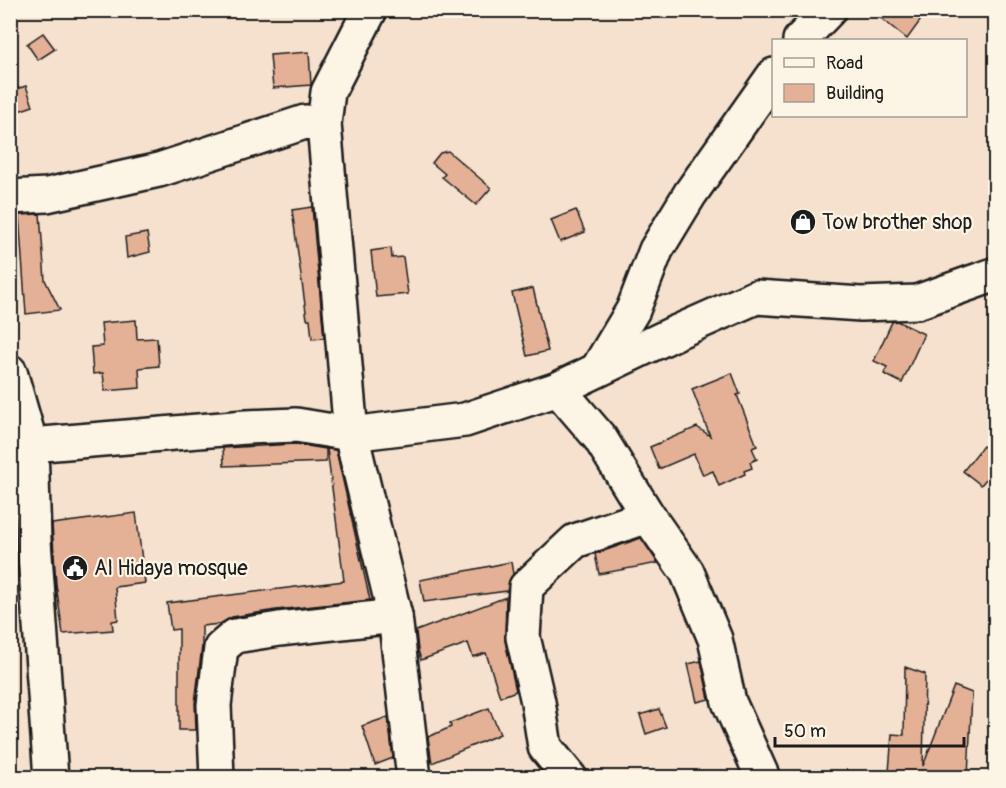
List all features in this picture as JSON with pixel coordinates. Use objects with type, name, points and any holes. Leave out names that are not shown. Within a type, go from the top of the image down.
[{"type":"street","points":[[370,10],[328,93],[324,124],[351,434],[395,616],[414,777]]},
{"type":"street","points":[[801,39],[830,10]]},
{"type":"street","points":[[597,370],[633,310],[656,250],[690,194],[772,78]]},
{"type":"street","points":[[10,197],[47,195],[159,170],[304,122],[324,124]]},
{"type":"street","points":[[31,445],[246,426],[296,425],[351,434],[465,420],[558,389],[756,297],[861,304],[917,302],[996,274]]},
{"type":"street","points":[[10,372],[31,445],[34,541],[51,777]]},
{"type":"street","points":[[558,389],[600,438],[648,516],[687,572],[715,639],[729,702],[763,777]]},
{"type":"street","points":[[570,777],[545,747],[538,702],[523,637],[526,587],[575,541],[648,516]]},
{"type":"street","points":[[217,777],[214,705],[221,648],[235,636],[395,616]]},
{"type":"building","points":[[871,10],[928,10],[907,39]]},
{"type":"building","points":[[43,33],[55,49],[38,60],[27,44]]},
{"type":"building","points":[[309,52],[311,85],[273,88],[270,55]]},
{"type":"building","points":[[26,86],[33,106],[10,114],[10,91]]},
{"type":"building","points":[[448,151],[491,188],[476,205],[442,177],[445,174],[432,163],[440,153]]},
{"type":"building","points":[[312,207],[324,338],[312,339],[310,319],[307,319],[292,210]]},
{"type":"building","points":[[576,210],[585,232],[560,242],[551,220]]},
{"type":"building","points":[[40,214],[45,280],[60,310],[26,314],[19,215]]},
{"type":"building","points":[[147,233],[150,252],[127,258],[125,237]]},
{"type":"building","points":[[391,248],[392,258],[403,257],[408,294],[376,297],[371,251]]},
{"type":"building","points":[[533,288],[548,351],[527,356],[512,293]]},
{"type":"building","points":[[136,320],[137,339],[157,338],[159,366],[139,368],[140,388],[105,391],[103,373],[93,374],[91,347],[103,346],[101,323]]},
{"type":"building","points":[[897,321],[924,334],[902,383],[884,374],[887,367],[874,361],[892,322]]},
{"type":"building","points":[[732,373],[740,394],[737,395],[757,446],[752,448],[757,459],[750,462],[752,468],[744,471],[745,474],[719,486],[713,471],[703,475],[694,454],[659,469],[650,447],[697,427],[710,436],[692,389]]},
{"type":"building","points":[[295,444],[326,449],[326,462],[224,466],[223,448]]},
{"type":"building","points":[[983,446],[996,455],[996,467],[981,485],[963,471]]},
{"type":"building","points":[[327,449],[336,450],[370,600],[276,610],[232,617],[220,624],[202,626],[202,646],[195,703],[196,730],[179,730],[179,629],[171,630],[167,603],[344,581]]},
{"type":"building","points":[[136,513],[145,583],[115,587],[118,620],[112,621],[113,630],[63,634],[56,584],[52,524]]},
{"type":"building","points":[[641,538],[658,563],[599,574],[595,554]]},
{"type":"building","points":[[511,562],[513,574],[507,591],[424,602],[420,580]]},
{"type":"building","points":[[506,597],[505,641],[516,691],[500,697],[486,653],[473,657],[468,643],[421,660],[416,631]]},
{"type":"building","points":[[701,661],[709,699],[697,702],[688,664]]},
{"type":"building","points":[[905,667],[925,674],[923,766],[954,686],[972,693],[968,777],[889,772],[892,734],[904,735]]},
{"type":"building","points":[[489,708],[500,734],[432,763],[428,737],[451,727],[450,723]]},
{"type":"building","points":[[659,709],[666,727],[646,734],[640,715]]},
{"type":"building","points":[[388,717],[393,758],[375,765],[362,726]]},
{"type":"place","name":"Tow brother shop","points":[[803,222]]},
{"type":"place","name":"Al Hidaya mosque","points":[[75,568]]}]
